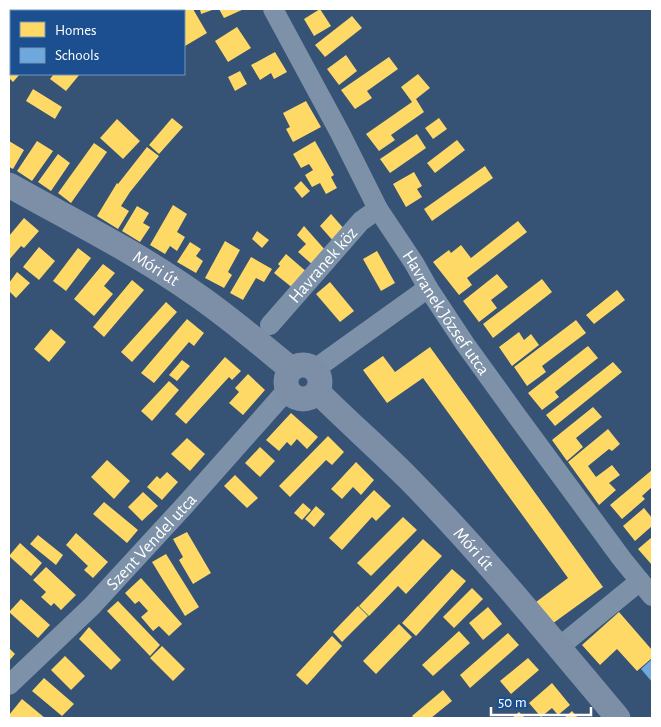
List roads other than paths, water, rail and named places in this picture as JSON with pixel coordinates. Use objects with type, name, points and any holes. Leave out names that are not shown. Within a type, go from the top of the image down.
[{"type":"main road","name":"Móri út","points":[[9,185],[121,248],[192,292],[220,312],[289,380]]},
{"type":"main road","points":[[289,380],[298,398],[308,398],[316,380]]},
{"type":"main road","name":"Móri út","points":[[316,380],[490,568],[618,718]]},
{"type":"street","name":"Havranek József utca","points":[[273,9],[340,133],[378,209],[414,263],[428,288],[465,344],[514,412],[646,589]]},
{"type":"street","name":"Havranek köz","points":[[270,325],[361,222],[378,209]]},
{"type":"street","points":[[316,380],[428,288]]},
{"type":"street","name":"Szent Vendel utca","points":[[9,685],[92,606],[185,504],[289,380]]},
{"type":"street","points":[[558,648],[646,589]]}]
